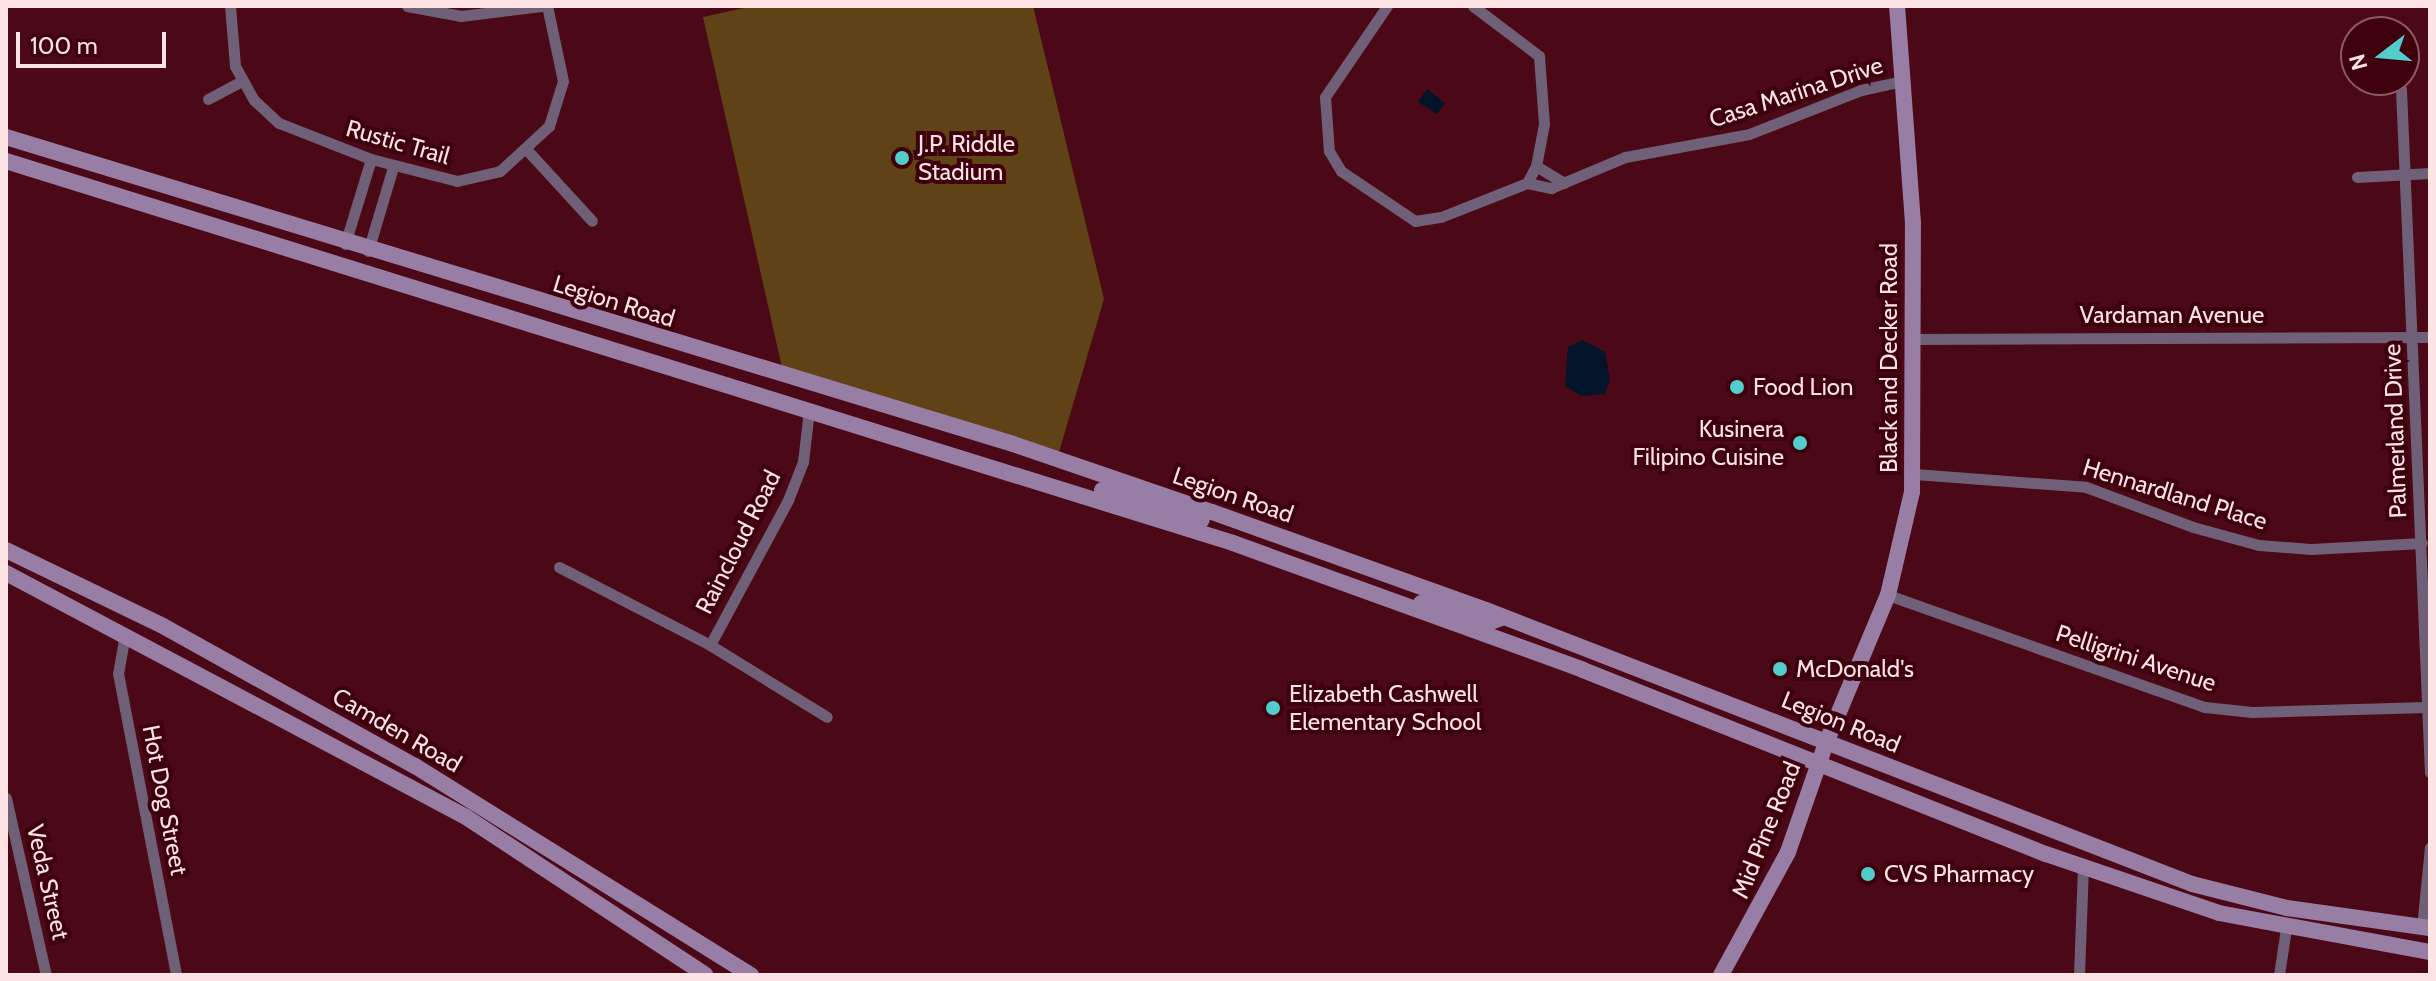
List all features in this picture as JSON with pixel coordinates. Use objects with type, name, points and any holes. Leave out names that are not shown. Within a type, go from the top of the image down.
[{"type":"main road","name":"Black and Decker Road","points":[[1826,743],[1888,595],[1915,474],[1913,223],[1897,6]]},
{"type":"main road","name":"Legion Road","points":[[6,137],[345,244],[1011,444],[1212,512],[1643,670],[2192,884],[2287,908],[2426,928]]},
{"type":"main road","name":"Legion Road","points":[[6,161],[1218,538],[1497,639],[2083,867],[2219,913],[2286,928],[2430,952]]},
{"type":"main road","points":[[249,236],[260,233],[354,258],[368,251]]},
{"type":"main road","points":[[371,273],[380,268],[546,313],[563,310]]},
{"type":"main road","points":[[649,360],[670,358],[811,399],[821,388]]},
{"type":"main road","points":[[1014,475],[1055,477],[1207,521],[1212,512]]},
{"type":"main road","points":[[1218,538],[1221,530],[1228,529],[1357,572],[1384,574]]},
{"type":"main road","name":"Camden Road","points":[[6,550],[163,626],[415,766],[751,975]]},
{"type":"main road","name":"Camden Road","points":[[6,573],[466,817],[706,975]]},
{"type":"main road","points":[[1403,605],[1427,603],[1491,624],[1502,617]]},
{"type":"main road","points":[[1497,639],[1505,631],[1600,663],[1643,670]]},
{"type":"main road","name":"Mid Pine Road","points":[[1721,975],[1775,882],[1826,743]]},
{"type":"main road","points":[[2321,934],[2335,929],[2415,936],[2426,928]]},
{"type":"street","name":"Rustic Trail","points":[[230,6],[230,49],[242,81],[267,113],[293,132],[436,179],[470,180],[500,171],[527,150],[549,126],[563,81],[547,6]]},
{"type":"street","points":[[407,6],[461,16],[541,6]]},
{"type":"street","points":[[1387,6],[1325,97],[1329,151],[1341,171],[1415,221],[1441,217],[1527,183],[1536,166],[1544,124],[1539,56],[1473,6]]},
{"type":"street","points":[[208,99],[242,81]]},
{"type":"street","name":"Casa Marina Drive","points":[[1540,188],[1564,183],[1625,157],[1749,134],[1861,90],[1903,81]]},
{"type":"street","name":"Palmerland Drive","points":[[2401,96],[2430,772]]},
{"type":"street","points":[[527,150],[592,221]]},
{"type":"street","points":[[345,244],[371,159]]},
{"type":"street","points":[[1536,166],[1564,183]]},
{"type":"street","points":[[368,251],[393,167]]},
{"type":"street","points":[[1527,183],[1540,188],[1551,173]]},
{"type":"street","points":[[2357,177],[2430,173]]},
{"type":"street","name":"Vardaman Avenue","points":[[1914,339],[2430,337]]},
{"type":"street","name":"Raincloud Road","points":[[710,645],[788,500],[803,462],[809,410]]},
{"type":"street","name":"Hennardland Place","points":[[1915,474],[2086,487],[2193,527],[2259,545],[2311,549],[2422,543]]},
{"type":"street","name":"Raincloud Road","points":[[559,567],[710,645],[827,717]]},
{"type":"street","name":"Pelligrini Avenue","points":[[1888,595],[2205,707],[2252,712],[2427,707]]},
{"type":"street","name":"Hot Dog Street","points":[[125,634],[118,673],[176,975]]},
{"type":"street","name":"Veda Street","points":[[6,798],[46,975]]},
{"type":"street","points":[[2426,928],[2430,847]]},
{"type":"street","points":[[2079,975],[2083,867]]},
{"type":"street","points":[[2279,975],[2286,928]]},
{"type":"shaded area","name":"J.P. Riddle Stadium","points":[[753,6],[1033,6],[1104,299],[1059,452],[783,372],[703,17]]},
{"type":"water","points":[[1427,89],[1445,103],[1437,114],[1418,102]]},
{"type":"water","points":[[1582,340],[1605,352],[1610,380],[1605,394],[1581,396],[1565,386],[1568,347]]},
{"type":"place","name":"J.P. Riddle Stadium","points":[[902,158]]},
{"type":"place","name":"Food Lion","points":[[1737,387]]},
{"type":"place","name":"Kusinera Filipino Cuisine","points":[[1800,443]]},
{"type":"place","name":"McDonald's","points":[[1780,669]]},
{"type":"place","name":"Elizabeth Cashwell Elementary School","points":[[1273,708]]},
{"type":"place","name":"CVS Pharmacy","points":[[1868,874]]}]
